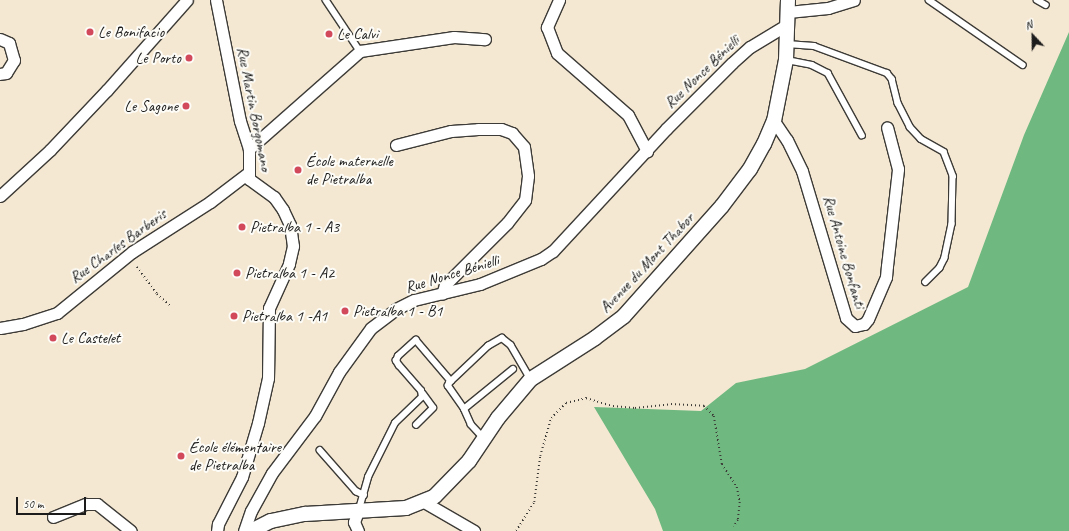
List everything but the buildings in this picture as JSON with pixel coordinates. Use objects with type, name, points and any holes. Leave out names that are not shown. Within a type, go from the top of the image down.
[{"type":"street","points":[[0,196],[50,150],[107,90],[186,0]]},
{"type":"street","name":"Rue Martin Borgomano","points":[[216,0],[240,121],[249,149],[248,173],[252,182],[274,197],[283,210],[290,225],[293,246],[288,264],[269,308],[268,378],[258,423],[242,477],[218,524],[217,531]]},
{"type":"street","points":[[559,0],[547,27],[557,53],[628,115],[647,151]]},
{"type":"street","points":[[788,12],[828,8],[854,0]]},
{"type":"street","name":"Rue Nonce Bénielli","points":[[244,531],[251,511],[272,473],[315,416],[354,348],[371,328],[396,308],[414,300],[480,284],[542,259],[553,251],[666,129],[732,63],[788,12]]},
{"type":"street","name":"Avenue du Mont Thabor","points":[[251,531],[271,522],[306,514],[392,511],[424,502],[435,496],[450,483],[484,439],[506,407],[531,379],[596,338],[624,316],[738,186],[774,121],[786,60],[788,12]]},
{"type":"street","points":[[249,149],[360,51],[454,37],[484,39]]},
{"type":"street","points":[[0,39],[9,43],[14,60],[6,73],[0,74]]},
{"type":"street","name":"Rue Antoine Bonfanti","points":[[774,121],[787,140],[802,171],[846,318],[855,326],[864,324],[868,319],[886,277],[888,266],[898,168],[887,127]]},
{"type":"street","points":[[396,145],[452,131],[478,128],[501,129],[512,133],[524,147],[528,176],[524,200],[507,223],[445,285],[442,294]]},
{"type":"street","name":"Rue Charles Barberis","points":[[0,328],[24,324],[57,313],[132,252],[210,202],[248,173]]},
{"type":"street","points":[[424,502],[474,531]]},
{"type":"street","points":[[53,517],[86,504],[97,504],[131,531]]},
{"type":"street","points":[[358,511],[354,522],[358,531]]},
{"type":"lane","points":[[326,0],[360,51]]},
{"type":"lane","points":[[929,0],[1023,65]]},
{"type":"lane","points":[[1037,0],[1046,5]]},
{"type":"lane","points":[[787,44],[814,46],[887,73],[892,79],[898,103],[910,127],[921,139],[944,152],[954,176],[952,224],[943,263],[926,282]]},
{"type":"lane","points":[[786,60],[812,65],[828,73],[862,135]]},
{"type":"lane","points":[[484,439],[471,425],[464,409],[448,386],[451,381],[488,346],[502,338],[511,345],[531,379]]},
{"type":"lane","points":[[416,425],[433,408],[396,361],[398,356],[416,340],[451,381]]},
{"type":"lane","points":[[464,409],[513,369]]},
{"type":"lane","points":[[358,511],[364,495],[368,477],[395,423],[422,394]]},
{"type":"lane","points":[[320,450],[356,491],[364,495]]},
{"type":"path","points":[[137,267],[157,294],[171,306]]},
{"type":"path","points":[[516,531],[534,502],[540,456],[551,418],[566,402],[586,398],[613,406],[635,408],[671,404],[704,406],[714,416],[722,464],[737,487],[740,502],[738,520],[734,527]]},
{"type":"green space","points":[[1069,32],[1069,531],[663,531],[655,509],[594,407],[701,411],[736,383],[805,369],[968,287],[1024,135]]},
{"type":"place","name":"Le Bonifacio","points":[[90,32]]},
{"type":"place","name":"Le Calvi","points":[[329,34]]},
{"type":"place","name":"Le Porto","points":[[189,58]]},
{"type":"place","name":"Le Sagone","points":[[186,106]]},
{"type":"place","name":"École maternelle de Pietralba","points":[[298,170]]},
{"type":"place","name":"Pietralba 1 - A3","points":[[242,227]]},
{"type":"place","name":"Pietralba 1 - A2","points":[[237,273]]},
{"type":"place","name":"Pietralba 1 - B1","points":[[345,311]]},
{"type":"place","name":"Pietralba 1 -A1","points":[[234,316]]},
{"type":"place","name":"Le Castelet","points":[[53,338]]},
{"type":"place","name":"École élémentaire de Pietralba","points":[[181,456]]}]
